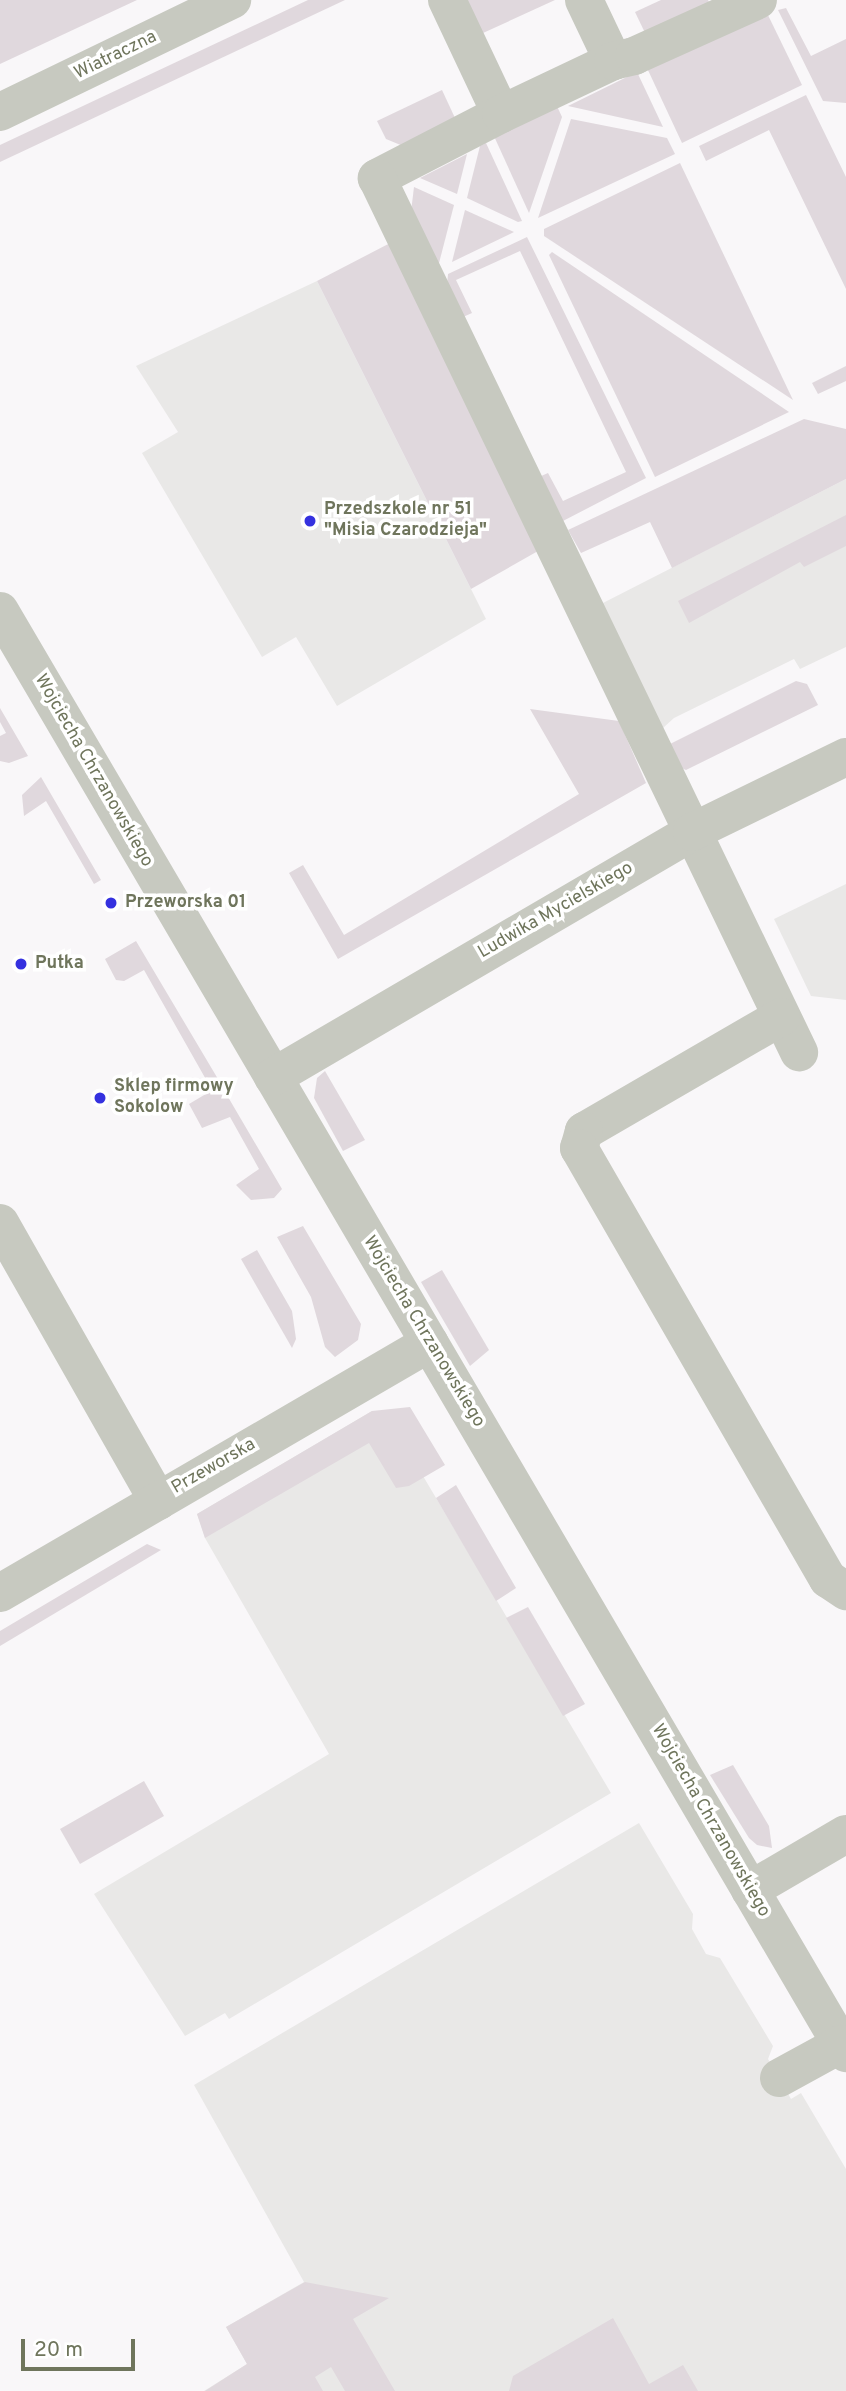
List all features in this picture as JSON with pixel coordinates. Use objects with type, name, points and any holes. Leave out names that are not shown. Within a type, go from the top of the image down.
[{"type":"street","name":"Wiatraczna","points":[[0,112],[232,0]]},
{"type":"street","points":[[447,0],[501,114]]},
{"type":"street","points":[[584,0],[613,61]]},
{"type":"street","points":[[758,0],[634,56],[613,61],[501,114],[377,178],[799,1052]]},
{"type":"street","name":"Wojciecha Chrzanowskiego","points":[[0,611],[843,2049]]},
{"type":"street","name":"Ludwika Mycielskiego","points":[[273,1077],[692,832],[846,757]]},
{"type":"street","points":[[781,1017],[584,1131],[579,1148],[828,1579],[846,1591]]},
{"type":"street","points":[[0,1223],[158,1501]]},
{"type":"street","name":"Przeworska","points":[[0,1593],[429,1343]]},
{"type":"street","points":[[750,1890],[846,1834]]},
{"type":"street","points":[[779,2078],[843,2049]]},
{"type":"shaded area","points":[[0,0],[137,0],[0,64]]},
{"type":"shaded area","points":[[308,0],[345,0],[0,162],[0,145]]},
{"type":"shaded area","points":[[457,0],[555,0],[483,33]]},
{"type":"shaded area","points":[[661,0],[708,0],[712,8],[647,37],[635,12]]},
{"type":"shaded area","points":[[786,8],[811,56],[846,39],[846,103],[823,101],[778,10]]},
{"type":"shaded area","points":[[766,11],[802,85],[682,143],[647,68]]},
{"type":"shaded area","points":[[637,72],[663,127],[568,106]]},
{"type":"shaded area","points":[[442,90],[455,118],[403,146],[386,139],[377,121]]},
{"type":"shaded area","points":[[806,95],[846,177],[846,289],[769,130],[706,161],[699,146]]},
{"type":"shaded area","points":[[556,104],[562,117],[529,213],[493,134]]},
{"type":"shaded area","points":[[571,119],[667,138],[675,154],[538,218]]},
{"type":"shaded area","points":[[486,143],[522,221],[518,222],[467,198],[480,146]]},
{"type":"shaded area","points":[[467,154],[457,194],[420,178]]},
{"type":"shaded area","points":[[680,163],[793,400],[544,236],[544,229]]},
{"type":"shaded area","points":[[414,187],[454,205],[438,267],[411,212]]},
{"type":"shaded area","points":[[465,210],[514,232],[452,262]]},
{"type":"shaded area","points":[[527,237],[646,478],[561,522],[539,477],[548,473],[563,501],[626,472],[520,251],[456,280],[472,313],[463,317],[447,284],[448,274]]},
{"type":"shaded area","points":[[394,241],[538,551],[471,589],[317,281]]},
{"type":"shaded area","points":[[552,252],[789,412],[655,477],[549,255]]},
{"type":"shaded area","name":"Przedszkole nr 51 \"Misia Czarodzieja\"","points":[[317,281],[486,619],[337,706],[296,637],[262,657],[142,453],[178,432],[136,366]]},
{"type":"shaded area","points":[[846,366],[846,381],[818,394],[812,383]]},
{"type":"shaded area","points":[[804,419],[846,429],[846,479],[672,568],[650,522],[581,553],[568,530]]},
{"type":"shaded area","points":[[846,479],[846,647],[800,669],[794,659],[674,718],[663,728],[601,604]]},
{"type":"shaded area","points":[[846,515],[846,546],[804,567],[800,562],[689,623],[678,601]]},
{"type":"shaded area","points":[[796,681],[807,684],[818,705],[686,770],[679,767],[668,745]]},
{"type":"shaded area","points":[[0,708],[28,756],[9,763],[0,761],[0,736],[6,733],[0,722]]},
{"type":"shaded area","points":[[530,709],[619,721],[646,783],[338,959],[289,873],[303,865],[344,935],[579,794]]},
{"type":"shaded area","points":[[41,777],[101,880],[94,884],[46,801],[24,816],[22,795]]},
{"type":"shaded area","points":[[846,884],[846,1000],[811,996],[774,919]]},
{"type":"shaded area","points":[[136,941],[218,1079],[208,1083],[144,970],[124,981],[116,980],[105,959]]},
{"type":"shaded area","points":[[325,1071],[365,1140],[343,1151],[314,1098],[317,1078]]},
{"type":"shaded area","points":[[221,1085],[282,1189],[274,1198],[251,1200],[236,1185],[259,1169],[230,1117],[202,1128],[189,1104]]},
{"type":"shaded area","points":[[303,1226],[361,1324],[358,1340],[335,1357],[325,1347],[311,1297],[277,1237]]},
{"type":"shaded area","points":[[257,1250],[292,1311],[296,1339],[292,1348],[241,1259]]},
{"type":"shaded area","points":[[442,1270],[489,1350],[470,1366],[421,1282]]},
{"type":"shaded area","points":[[410,1407],[445,1465],[409,1486],[396,1488],[369,1443],[205,1538],[197,1514],[372,1411]]},
{"type":"shaded area","points":[[372,1411],[423,1476],[611,1793],[229,2019],[225,2013],[185,2036],[94,1894],[329,1754],[205,1538],[197,1514]]},
{"type":"shaded area","points":[[456,1485],[516,1588],[496,1601],[436,1498]]},
{"type":"shaded area","points":[[147,1544],[161,1550],[0,1646],[0,1631]]},
{"type":"shaded area","points":[[528,1607],[585,1704],[563,1716],[506,1618]]},
{"type":"shaded area","points":[[733,1765],[769,1826],[772,1848],[757,1845],[749,1838],[710,1775]]},
{"type":"shaded area","points":[[144,1781],[164,1816],[80,1864],[60,1829]]},
{"type":"shaded area","points":[[639,1823],[693,1914],[692,1929],[706,1954],[720,1958],[773,2046],[768,2059],[791,2099],[801,2093],[846,2169],[846,2391],[204,2391],[247,2364],[226,2327],[304,2282],[194,2085]]},
{"type":"shaded area","points":[[305,2282],[389,2298],[353,2319],[395,2391],[345,2391],[331,2367],[315,2377],[323,2391],[205,2391],[247,2364],[226,2327]]},
{"type":"shaded area","points":[[613,2318],[649,2384],[683,2365],[698,2391],[509,2391],[513,2376]]},
{"type":"place","name":"Przedszkole nr 51 \"Misia Czarodzieja\"","points":[[310,521]]},
{"type":"place","name":"Przeworska 01","points":[[111,903]]},
{"type":"place","name":"Putka","points":[[21,964]]},
{"type":"place","name":"Sklep firmowy Sokolow","points":[[100,1098]]}]
